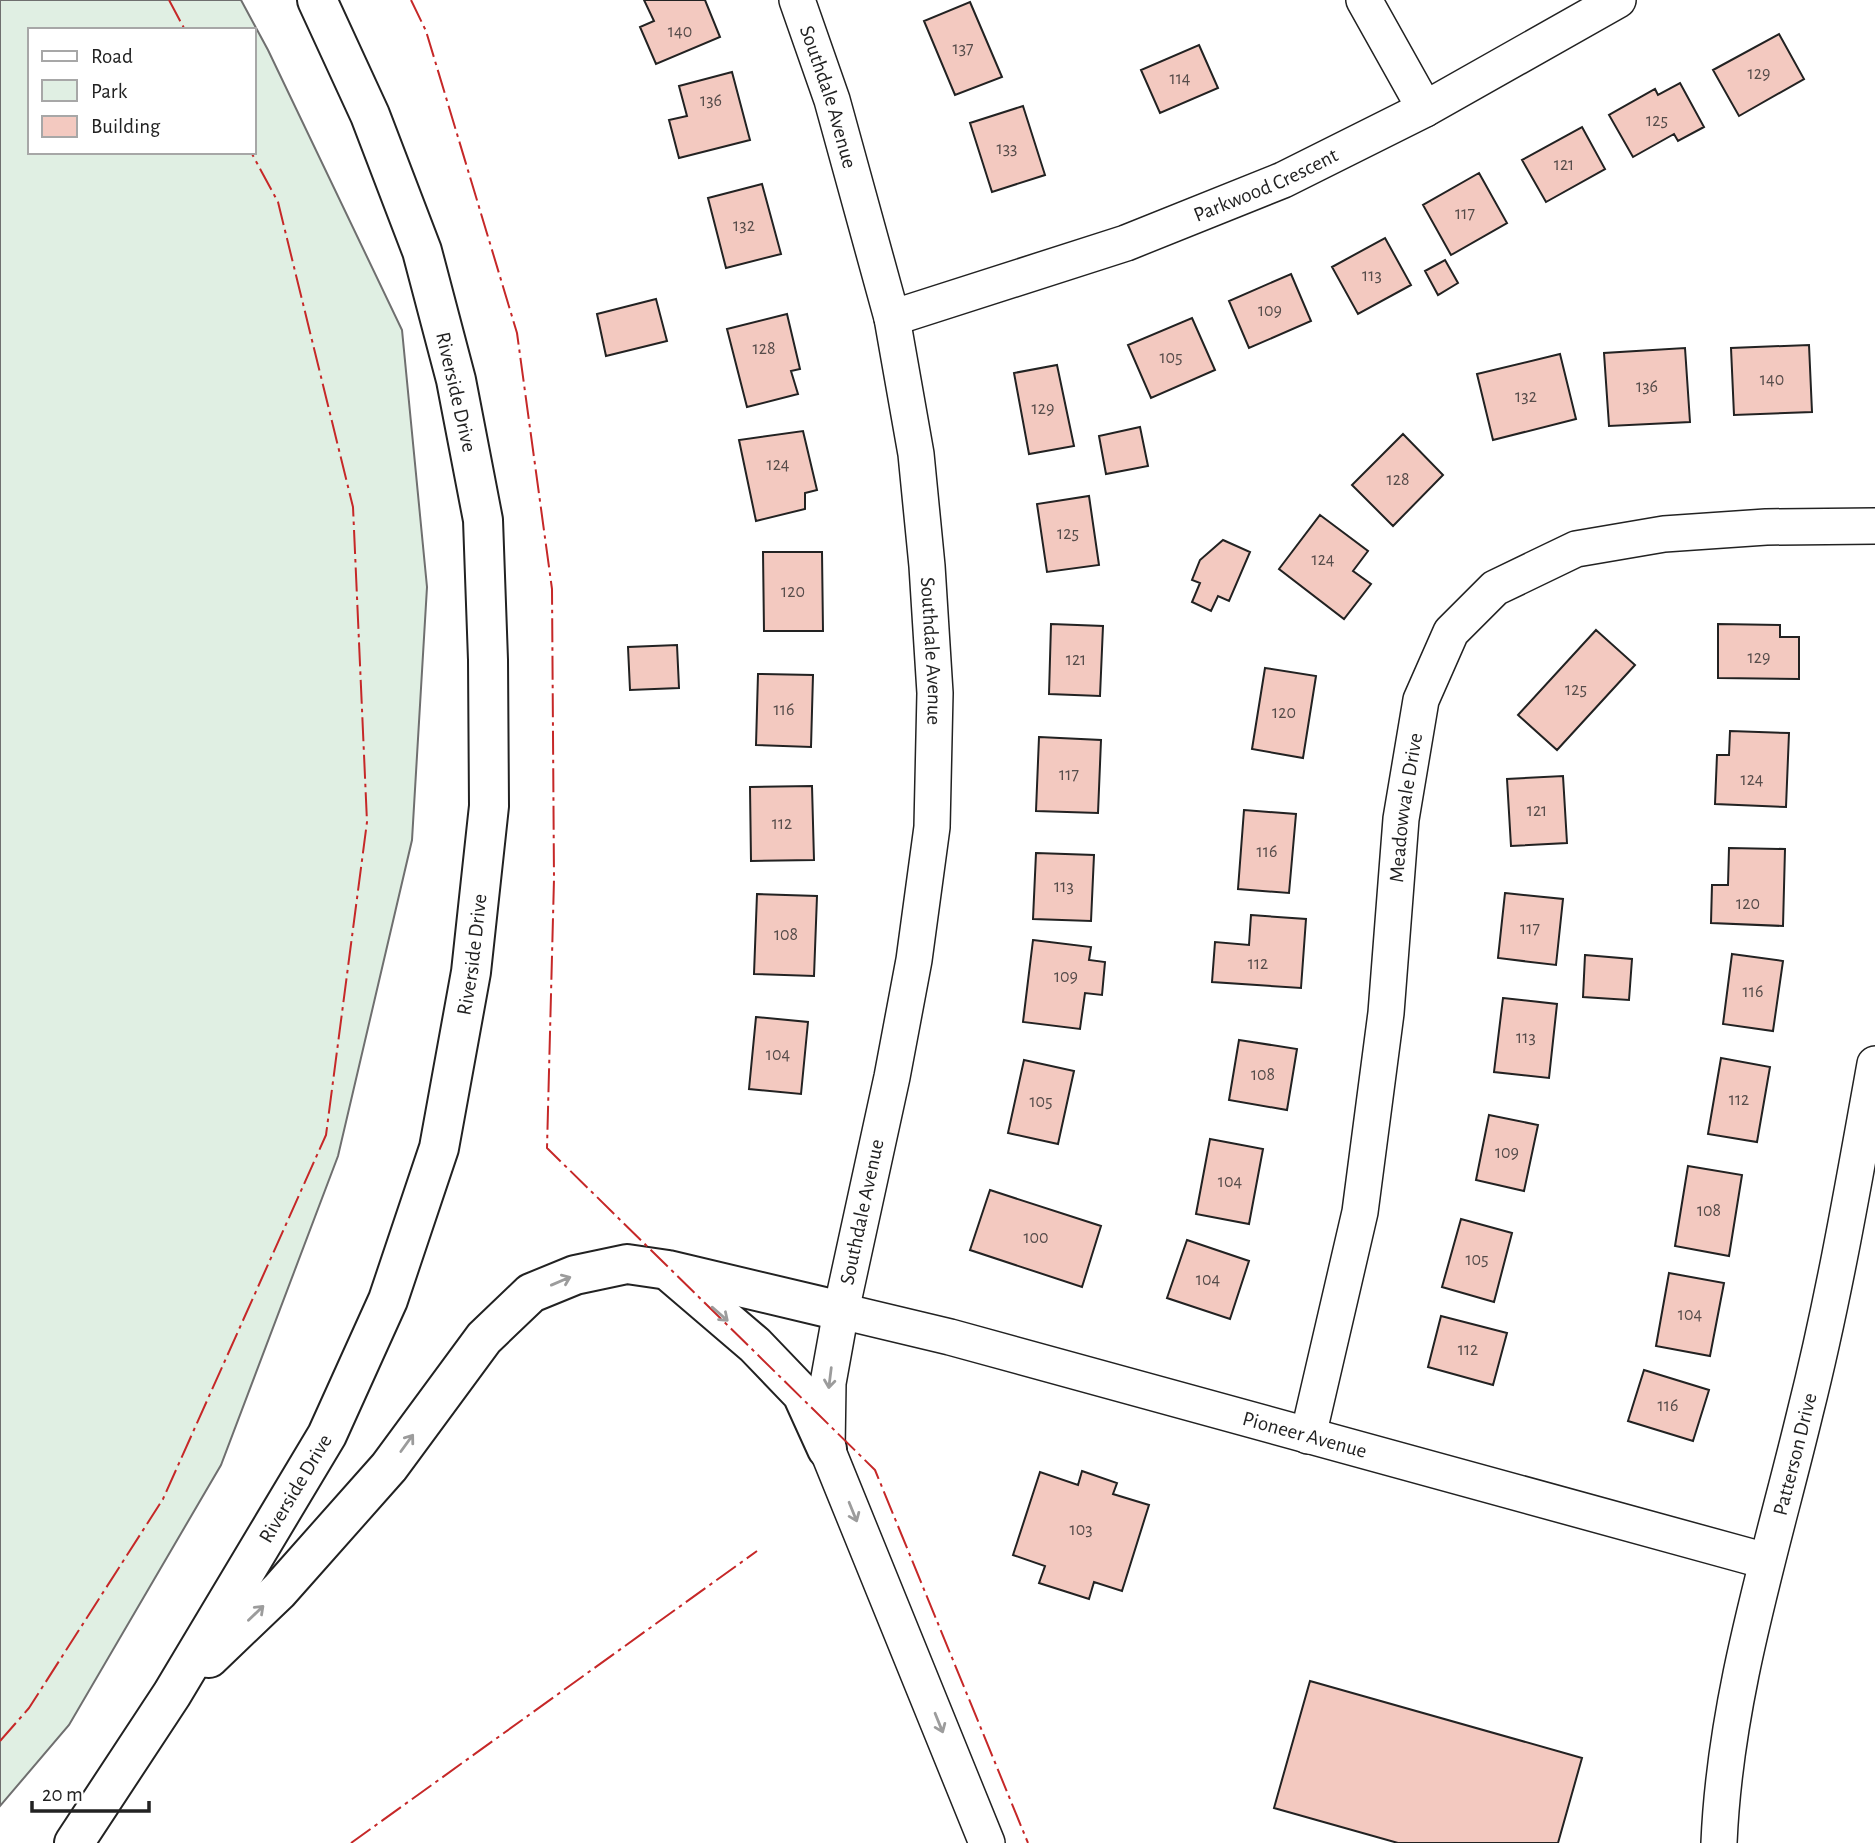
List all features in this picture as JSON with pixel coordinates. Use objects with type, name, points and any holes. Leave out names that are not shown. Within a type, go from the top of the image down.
[{"type":"highway","name":"Riverside Drive","points":[[74,1843],[172,1694],[327,1435],[388,1300],[439,1148],[471,972],[489,806],[483,520],[456,380],[422,251],[370,115],[317,0]]},
{"type":"highway","points":[[172,1694],[279,1591],[389,1467],[484,1338],[531,1293],[575,1275],[627,1265],[668,1270],[841,1311]]},
{"type":"highway","points":[[668,1270],[755,1345],[802,1394],[827,1449]]},
{"type":"street","name":"Southdale Avenue","points":[[797,0],[832,100],[892,318],[916,454],[935,693],[932,827],[914,960],[828,1383],[827,1449]]},
{"type":"street","points":[[1364,0],[1425,109]]},
{"type":"street","name":"Parkwood Crescent","points":[[892,318],[1126,243],[1283,180],[1425,109],[1618,0]]},
{"type":"street","name":"Meadowvale Drive","points":[[1308,1436],[1360,1212],[1387,1013],[1401,819],[1421,700],[1451,632],[1495,588],[1576,549],[1664,534],[1766,527],[1875,526]]},
{"type":"street","name":"Patterson Drive","points":[[1719,1843],[1721,1798],[1729,1738],[1766,1561],[1805,1412],[1837,1269],[1875,1064]]},
{"type":"street","name":"Pioneer Avenue","points":[[841,1311],[950,1337],[1766,1561]]},
{"type":"street","points":[[827,1449],[987,1843]]},
{"type":"green space","points":[[0,0],[241,0],[268,50],[402,330],[427,587],[412,840],[338,1156],[221,1465],[69,1725],[0,1806]]},
{"type":"building","points":[[644,0],[705,0],[720,37],[656,64],[640,27],[654,21]]},
{"type":"building","points":[[970,2],[1002,77],[955,95],[924,21]]},
{"type":"building","points":[[1779,34],[1804,79],[1739,116],[1713,70]]},
{"type":"building","points":[[1199,45],[1218,88],[1160,113],[1141,70]]},
{"type":"building","points":[[732,72],[750,140],[679,158],[669,120],[687,116],[679,86]]},
{"type":"building","points":[[1680,83],[1704,127],[1678,141],[1674,134],[1633,157],[1609,115],[1655,89],[1658,95]]},
{"type":"building","points":[[1023,106],[1045,175],[992,192],[970,123]]},
{"type":"building","points":[[1582,127],[1605,169],[1546,202],[1522,160]]},
{"type":"building","points":[[1479,173],[1507,223],[1451,255],[1423,205]]},
{"type":"building","points":[[762,184],[781,254],[726,268],[708,198]]},
{"type":"building","points":[[1385,238],[1411,285],[1358,314],[1332,267]]},
{"type":"building","points":[[1445,260],[1458,283],[1438,295],[1425,271]]},
{"type":"building","points":[[1291,274],[1311,321],[1249,348],[1229,301]]},
{"type":"building","points":[[656,299],[667,341],[606,356],[597,314]]},
{"type":"building","points":[[787,314],[800,369],[791,371],[798,394],[747,407],[727,329]]},
{"type":"building","points":[[1192,318],[1215,370],[1151,398],[1128,345]]},
{"type":"building","points":[[1809,345],[1812,412],[1734,415],[1731,348]]},
{"type":"building","points":[[1685,348],[1690,422],[1609,426],[1604,353]]},
{"type":"building","points":[[1560,354],[1576,419],[1493,440],[1477,374]]},
{"type":"building","points":[[1057,365],[1074,446],[1029,454],[1014,373]]},
{"type":"building","points":[[1140,427],[1148,466],[1106,474],[1099,436]]},
{"type":"building","points":[[803,431],[817,490],[805,493],[805,509],[756,521],[739,440]]},
{"type":"building","points":[[1403,434],[1443,475],[1393,526],[1352,485]]},
{"type":"building","points":[[1089,496],[1099,565],[1047,572],[1037,504]]},
{"type":"building","points":[[1320,515],[1368,551],[1353,571],[1371,584],[1344,619],[1279,569]]},
{"type":"building","points":[[1223,540],[1250,552],[1229,601],[1218,596],[1211,611],[1192,602],[1200,583],[1192,580],[1200,560]]},
{"type":"building","points":[[763,552],[822,552],[823,631],[764,631]]},
{"type":"building","points":[[1051,624],[1103,626],[1100,696],[1049,694]]},
{"type":"building","points":[[1718,624],[1780,625],[1780,637],[1799,637],[1799,679],[1718,678]]},
{"type":"building","points":[[1596,630],[1635,665],[1557,750],[1518,715]]},
{"type":"building","points":[[677,645],[679,688],[630,690],[628,647]]},
{"type":"building","points":[[1265,668],[1316,676],[1303,758],[1252,749]]},
{"type":"building","points":[[758,674],[813,675],[811,747],[756,745]]},
{"type":"building","points":[[1730,731],[1789,733],[1786,807],[1715,804],[1717,755],[1729,755]]},
{"type":"building","points":[[1039,737],[1101,740],[1098,813],[1036,811]]},
{"type":"building","points":[[1563,776],[1567,843],[1511,846],[1507,779]]},
{"type":"building","points":[[812,786],[814,860],[751,861],[750,787]]},
{"type":"building","points":[[1244,810],[1296,814],[1289,893],[1238,889]]},
{"type":"building","points":[[1729,848],[1785,849],[1783,926],[1711,923],[1712,885],[1728,885]]},
{"type":"building","points":[[1036,853],[1094,855],[1091,921],[1033,919]]},
{"type":"building","points":[[1505,893],[1563,899],[1556,965],[1498,958]]},
{"type":"building","points":[[757,894],[817,896],[814,976],[754,974]]},
{"type":"building","points":[[1251,915],[1306,919],[1301,988],[1212,982],[1215,942],[1249,945]]},
{"type":"building","points":[[1033,940],[1091,947],[1089,960],[1105,962],[1102,995],[1085,993],[1080,1029],[1023,1022]]},
{"type":"building","points":[[1732,954],[1783,961],[1773,1031],[1723,1024]]},
{"type":"building","points":[[1585,955],[1632,959],[1629,1000],[1583,997]]},
{"type":"building","points":[[1503,998],[1557,1004],[1549,1078],[1494,1072]]},
{"type":"building","points":[[756,1017],[808,1022],[801,1094],[749,1089]]},
{"type":"building","points":[[1239,1040],[1297,1049],[1287,1110],[1229,1100]]},
{"type":"building","points":[[1721,1058],[1770,1067],[1757,1142],[1708,1134]]},
{"type":"building","points":[[1024,1060],[1074,1071],[1058,1144],[1008,1133]]},
{"type":"building","points":[[1489,1115],[1538,1125],[1524,1191],[1476,1180]]},
{"type":"building","points":[[1210,1139],[1263,1149],[1249,1224],[1196,1214]]},
{"type":"building","points":[[1688,1166],[1742,1175],[1729,1256],[1675,1246]]},
{"type":"building","points":[[990,1190],[1101,1226],[1082,1287],[970,1250]]},
{"type":"building","points":[[1461,1219],[1512,1233],[1494,1302],[1442,1287]]},
{"type":"building","points":[[1187,1240],[1249,1261],[1230,1319],[1167,1298]]},
{"type":"building","points":[[1669,1273],[1724,1283],[1710,1356],[1656,1346]]},
{"type":"building","points":[[1441,1316],[1507,1333],[1493,1385],[1428,1367]]},
{"type":"building","points":[[1644,1370],[1709,1390],[1693,1441],[1628,1421]]},
{"type":"building","points":[[1082,1471],[1117,1483],[1113,1494],[1149,1505],[1122,1591],[1094,1582],[1089,1599],[1039,1583],[1045,1566],[1013,1555],[1040,1472],[1078,1485]]},
{"type":"building","points":[[1310,1681],[1582,1758],[1558,1843],[1398,1843],[1274,1808]]},
{"type":"power","points":[[169,0],[184,28]]},
{"type":"power","points":[[411,0],[426,31],[517,333],[552,589],[554,879],[547,1148],[875,1470],[1028,1843]]},
{"type":"power","points":[[0,1741],[29,1708],[163,1499],[326,1135],[367,822],[353,507],[278,202],[252,154]]},
{"type":"power","points":[[351,1843],[757,1551]]}]
